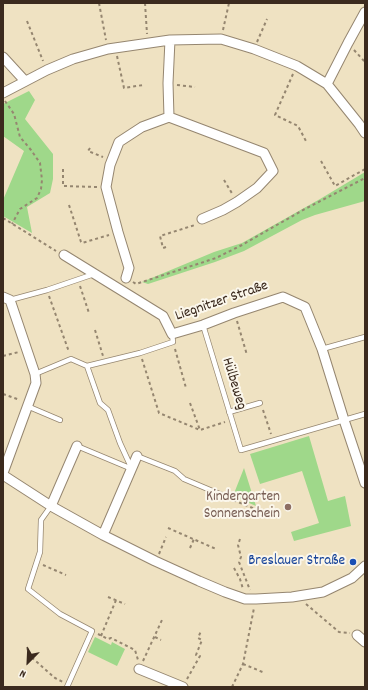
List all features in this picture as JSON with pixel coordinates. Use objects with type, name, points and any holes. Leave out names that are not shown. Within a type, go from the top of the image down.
[{"type":"street","points":[[327,84],[365,12]]},
{"type":"street","points":[[3,93],[47,70],[73,59],[111,48],[170,40],[221,39],[254,48],[297,66],[327,84],[365,133]]},
{"type":"street","points":[[169,117],[168,83],[170,40]]},
{"type":"street","points":[[3,57],[25,81]]},
{"type":"street","points":[[126,278],[129,268],[106,187],[112,160],[120,142],[142,127],[169,117],[264,153],[273,171],[257,188],[223,210],[202,219]]},
{"type":"street","name":"Liegnitzer Straße","points":[[64,255],[163,316],[172,338],[234,312],[282,296],[305,307],[322,349],[365,483]]},
{"type":"street","points":[[6,299],[28,350],[36,383],[3,474],[51,506],[103,535],[155,561],[225,592],[245,598],[256,599],[296,596],[323,592],[352,578],[365,566]]},
{"type":"street","points":[[51,506],[77,446]]},
{"type":"street","points":[[103,535],[138,456]]},
{"type":"street","points":[[357,634],[365,642]]},
{"type":"street","points":[[139,669],[183,687]]},
{"type":"lane","points":[[6,299],[47,290],[95,274]]},
{"type":"lane","name":"Hülbeweg","points":[[203,326],[241,450],[274,440]]},
{"type":"lane","points":[[322,349],[365,337]]},
{"type":"lane","name":"Liegnitzer Straße","points":[[87,366],[140,353],[172,338]]},
{"type":"lane","points":[[35,374],[71,359],[87,366],[100,403],[108,410],[120,443],[132,469]]},
{"type":"lane","points":[[229,412],[260,403]]},
{"type":"lane","points":[[28,405],[60,420]]},
{"type":"lane","points":[[274,440],[365,414]]},
{"type":"lane","points":[[77,446],[132,469]]},
{"type":"lane","points":[[138,456],[175,471],[184,479],[222,495]]},
{"type":"lane","points":[[51,506],[41,520],[40,552],[28,590],[60,614],[92,631],[67,686]]},
{"type":"path","points":[[99,3],[124,88],[143,86]]},
{"type":"path","points":[[145,3],[148,43]]},
{"type":"path","points":[[221,39],[229,3]]},
{"type":"path","points":[[254,48],[267,19]]},
{"type":"path","points":[[27,21],[47,70]]},
{"type":"path","points":[[348,43],[365,62]]},
{"type":"path","points":[[297,66],[275,115],[298,126],[307,143]]},
{"type":"path","points":[[168,83],[195,87]]},
{"type":"path","points":[[3,98],[14,114],[20,137],[40,163],[42,180],[38,198],[20,209],[12,224]]},
{"type":"path","points":[[90,148],[88,151],[112,160]]},
{"type":"path","points":[[321,161],[335,186],[365,170]]},
{"type":"path","points":[[63,169],[63,186],[106,187]]},
{"type":"path","points":[[126,278],[136,284],[216,258],[365,178]]},
{"type":"path","points":[[224,180],[236,202]]},
{"type":"path","points":[[69,205],[82,243],[118,232]]},
{"type":"path","points":[[3,218],[64,255]]},
{"type":"path","points":[[166,247],[163,248],[160,236],[194,226],[202,219]]},
{"type":"path","points":[[78,279],[89,313]]},
{"type":"path","points":[[47,290],[71,359]]},
{"type":"path","points":[[234,312],[247,355]]},
{"type":"path","points":[[95,330],[105,361]]},
{"type":"path","points":[[172,338],[186,388]]},
{"type":"path","points":[[3,356],[28,350]]},
{"type":"path","points":[[140,353],[159,413],[200,430],[232,420]]},
{"type":"path","points":[[3,394],[28,405]]},
{"type":"path","points":[[190,403],[200,430]]},
{"type":"path","points":[[260,403],[274,440]]},
{"type":"path","points":[[222,495],[260,511]]},
{"type":"path","points":[[168,528],[216,549]]},
{"type":"path","points":[[155,561],[166,537]]},
{"type":"path","points":[[190,548],[194,539]]},
{"type":"path","points":[[240,540],[238,545],[241,557],[239,562],[247,582]]},
{"type":"path","points":[[37,563],[66,575]]},
{"type":"path","points":[[234,568],[243,586]]},
{"type":"path","points":[[296,596],[339,632],[357,634]]},
{"type":"path","points":[[108,597],[125,604]]},
{"type":"path","points":[[232,687],[242,664],[256,599]]},
{"type":"path","points":[[101,636],[116,600]]},
{"type":"path","points":[[139,669],[162,620]]},
{"type":"path","points":[[92,631],[108,639],[111,638],[135,650],[139,669]]},
{"type":"path","points":[[183,687],[200,656],[196,655],[202,640],[198,638],[201,631]]},
{"type":"path","points":[[154,637],[161,640]]},
{"type":"path","points":[[27,647],[29,655],[55,678],[67,686]]},
{"type":"path","points":[[242,664],[265,673]]},
{"type":"green space","points":[[29,91],[35,100],[25,119],[53,154],[53,179],[50,193],[27,207],[32,233],[3,216],[3,200],[24,151],[3,136],[3,104]]},
{"type":"green space","points":[[365,172],[365,201],[302,220],[244,251],[215,262],[148,284],[142,282],[214,252],[242,243]]},
{"type":"green space","points":[[309,436],[328,501],[345,496],[351,526],[294,541],[291,532],[319,523],[302,471],[260,484],[250,454]]},
{"type":"green space","points":[[244,468],[256,506],[233,496]]},
{"type":"green space","points":[[95,637],[111,645],[112,642],[125,649],[117,666],[88,652]]},
{"type":"place","name":"Kindergarten Sonnenschein","points":[[288,507]]},
{"type":"place","name":"Breslauer Straße","points":[[353,562]]}]
